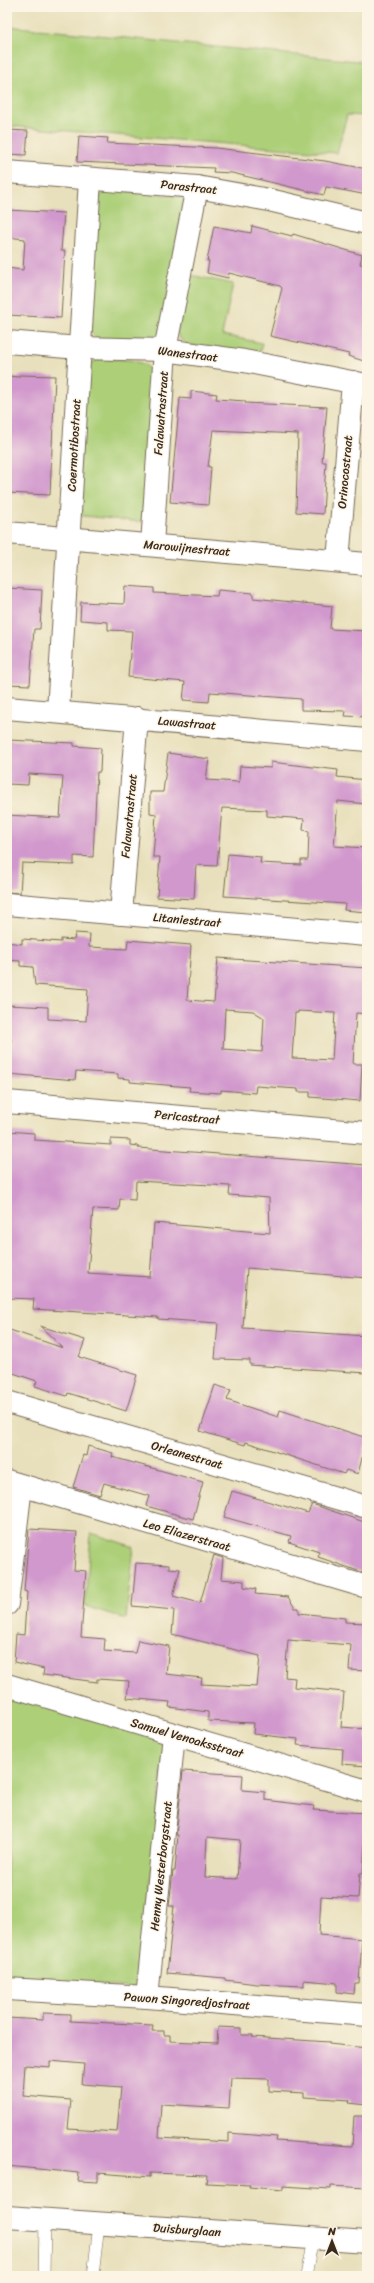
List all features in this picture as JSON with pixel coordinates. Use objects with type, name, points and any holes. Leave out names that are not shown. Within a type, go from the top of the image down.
[{"type":"street","name":"Parastraat","points":[[7,172],[197,187],[269,200],[367,223]]},
{"type":"street","name":"Coermotibostraat","points":[[58,712],[90,179]]},
{"type":"street","name":"Falawatrastraat","points":[[152,545],[165,350],[197,187]]},
{"type":"street","name":"Wanestraat","points":[[7,342],[79,348],[165,350],[244,361],[360,384]]},
{"type":"street","name":"Orinocostraat","points":[[338,562],[360,384]]},
{"type":"street","name":"Marowijnestraat","points":[[7,533],[367,564]]},
{"type":"street","name":"Lawastraat","points":[[7,708],[137,718],[367,740]]},
{"type":"street","name":"Falawatrastraat","points":[[121,914],[137,718]]},
{"type":"street","name":"Litaniestraat","points":[[7,904],[367,934]]},
{"type":"street","name":"Pericastraat","points":[[7,1102],[367,1133]]},
{"type":"street","name":"Orleanestraat","points":[[7,1402],[367,1507]]},
{"type":"street","name":"Leo Eliazerstraat","points":[[14,1484],[367,1587]]},
{"type":"street","points":[[7,1604],[14,1484]]},
{"type":"street","name":"Samuel Venoaksstraat","points":[[7,1685],[367,1791]]},
{"type":"street","name":"Henny Westerborgstraat","points":[[147,1997],[174,1735]]},
{"type":"street","name":"Pawon Singoredjostraat","points":[[7,1989],[147,1997],[367,2015]]},
{"type":"street","name":"Duisburglaan","points":[[7,2217],[367,2242]]},
{"type":"lane","points":[[44,2276],[46,2220]]},
{"type":"lane","points":[[93,2276],[100,2224]]},
{"type":"lane","points":[[306,2276],[313,2238]]},
{"type":"green space","points":[[7,26],[367,62],[367,116],[347,115],[337,153],[7,126]]},
{"type":"green space","points":[[117,190],[184,197],[161,331],[155,341],[98,340],[88,330],[96,201],[102,194]]},
{"type":"green space","points":[[186,274],[233,284],[222,335],[262,343],[259,356],[188,345],[180,339],[177,333]]},
{"type":"green space","points":[[99,359],[122,359],[137,362],[150,369],[155,375],[145,506],[142,522],[75,515],[88,365]]},
{"type":"green space","points":[[91,1533],[134,1547],[126,1619],[85,1606]]},
{"type":"green space","points":[[7,1692],[165,1741],[140,1985],[135,1988],[7,1979]]},
{"type":"building","points":[[7,130],[28,131],[26,155],[7,154]]},
{"type":"building","points":[[79,136],[108,138],[107,143],[216,148],[325,161],[367,169],[367,195],[326,187],[324,195],[232,173],[213,172],[214,168],[77,162]]},
{"type":"building","points":[[7,210],[64,213],[61,251],[65,251],[61,318],[7,315],[7,268],[23,270],[25,239],[7,237]]},
{"type":"building","points":[[214,226],[251,233],[252,226],[292,236],[293,234],[362,255],[360,264],[367,265],[367,362],[348,356],[349,354],[270,336],[282,288],[280,286],[229,273],[228,278],[207,273],[209,261],[207,261]]},
{"type":"building","points":[[19,375],[55,376],[50,495],[7,493],[7,376],[19,377]]},
{"type":"building","points":[[191,391],[217,394],[216,399],[245,401],[245,403],[327,407],[322,462],[326,462],[323,514],[296,512],[298,434],[213,430],[208,467],[211,467],[208,505],[170,502],[180,398],[191,399]]},
{"type":"building","points":[[125,586],[154,588],[154,593],[217,596],[218,590],[253,593],[253,598],[332,606],[330,629],[367,631],[367,717],[345,716],[346,711],[301,710],[301,699],[210,692],[209,702],[183,700],[185,682],[128,677],[132,631],[108,630],[108,622],[80,620],[81,602],[124,604]]},
{"type":"building","points":[[7,588],[42,590],[40,629],[34,629],[30,685],[7,684]]},
{"type":"building","points":[[7,740],[74,743],[74,746],[101,748],[100,772],[97,772],[93,857],[74,856],[74,865],[22,863],[20,893],[7,892],[7,815],[60,818],[63,776],[29,774],[28,785],[7,784]]},
{"type":"building","points":[[168,753],[209,759],[206,780],[239,782],[240,766],[271,768],[271,762],[338,770],[337,777],[367,780],[366,804],[338,801],[334,846],[367,848],[366,912],[344,910],[345,904],[224,896],[228,854],[261,857],[260,863],[301,865],[301,860],[308,860],[309,831],[303,830],[304,819],[267,816],[267,810],[222,808],[217,866],[196,865],[194,899],[157,897],[160,857],[153,857],[156,814],[150,813],[150,792],[163,792]]},
{"type":"building","points":[[75,933],[90,934],[89,947],[127,949],[128,940],[191,945],[187,1000],[214,1002],[218,958],[367,968],[367,1014],[356,1013],[353,1064],[362,1064],[360,1101],[310,1097],[310,1092],[298,1092],[298,1089],[256,1086],[255,1093],[221,1090],[221,1093],[189,1091],[190,1087],[130,1082],[130,1079],[118,1078],[118,1074],[76,1071],[75,1080],[9,1074],[11,1039],[7,1039],[7,1005],[48,1007],[48,1019],[86,1021],[88,989],[35,985],[33,967],[20,966],[20,961],[7,960],[7,942],[22,944],[22,939],[61,942],[61,939],[74,940]],"holes":[[[225,1009],[253,1011],[264,1018],[262,1052],[223,1049]],[[298,1011],[335,1013],[332,1060],[292,1058],[295,1013],[298,1013]]]},
{"type":"building","points":[[7,1131],[34,1133],[34,1140],[111,1145],[111,1139],[130,1140],[130,1145],[138,1146],[138,1148],[367,1165],[367,1278],[247,1268],[243,1328],[367,1336],[367,1373],[250,1365],[250,1360],[215,1359],[218,1323],[158,1319],[158,1317],[33,1309],[34,1299],[7,1298]],"holes":[[[136,1181],[230,1186],[229,1195],[269,1198],[270,1233],[154,1223],[150,1277],[88,1273],[93,1209],[119,1210],[120,1199],[135,1200]]]},
{"type":"building","points":[[40,1326],[85,1340],[79,1357],[137,1375],[126,1411],[68,1393],[67,1396],[35,1386],[37,1381],[7,1371],[7,1329],[63,1348]]},
{"type":"building","points":[[215,1385],[231,1390],[227,1400],[278,1417],[280,1410],[367,1438],[358,1474],[346,1470],[344,1474],[246,1442],[245,1445],[200,1431]]},
{"type":"building","points":[[88,1446],[113,1453],[112,1457],[203,1482],[193,1519],[146,1506],[149,1496],[104,1483],[100,1495],[73,1487],[83,1455],[86,1456]]},
{"type":"building","points":[[232,1491],[308,1513],[312,1504],[367,1523],[367,1574],[318,1557],[319,1552],[289,1542],[291,1536],[224,1517]]},
{"type":"building","points":[[29,1529],[77,1532],[74,1570],[86,1571],[81,1637],[105,1639],[104,1651],[135,1653],[138,1640],[169,1646],[166,1674],[202,1678],[201,1684],[257,1687],[260,1656],[172,1634],[174,1610],[132,1606],[136,1563],[169,1565],[169,1568],[180,1569],[173,1596],[200,1603],[214,1555],[223,1558],[221,1579],[244,1581],[244,1587],[256,1589],[255,1594],[288,1597],[295,1608],[299,1608],[299,1613],[345,1618],[345,1622],[367,1623],[367,1671],[349,1670],[351,1645],[288,1640],[285,1677],[295,1678],[294,1687],[344,1692],[341,1727],[367,1729],[367,1766],[342,1764],[343,1749],[297,1745],[298,1739],[253,1734],[254,1723],[208,1721],[208,1712],[169,1707],[170,1702],[127,1698],[129,1681],[97,1679],[97,1682],[43,1675],[44,1669],[14,1662],[16,1634],[24,1635],[27,1592],[24,1591]]},
{"type":"building","points":[[183,1771],[243,1775],[242,1790],[265,1792],[265,1800],[314,1806],[313,1810],[367,1813],[363,1873],[360,1873],[358,1898],[321,1896],[319,1935],[362,1939],[359,1983],[355,1983],[354,1994],[337,1992],[337,1983],[304,1980],[304,1986],[257,1984],[225,1980],[225,1978],[167,1973],[174,1906],[169,1906],[173,1871],[175,1871],[178,1835],[176,1835]],"holes":[[[207,1837],[240,1840],[237,1879],[205,1877]]]},
{"type":"building","points":[[43,2013],[70,2014],[70,2021],[153,2025],[152,2031],[164,2031],[164,2035],[170,2035],[170,2041],[217,2043],[218,2027],[241,2028],[241,2035],[253,2035],[252,2037],[329,2042],[329,2044],[367,2048],[367,2105],[349,2103],[350,2100],[304,2097],[304,2093],[269,2091],[269,2079],[231,2078],[229,2108],[161,2104],[159,2138],[229,2142],[229,2133],[277,2137],[276,2141],[352,2146],[354,2116],[367,2116],[367,2188],[331,2186],[331,2189],[283,2186],[283,2190],[249,2187],[250,2185],[206,2183],[207,2175],[150,2173],[150,2177],[98,2173],[98,2182],[78,2181],[79,2173],[7,2166],[7,2018],[43,2020]],"holes":[[[50,2061],[84,2064],[82,2084],[121,2087],[117,2132],[68,2129],[71,2100],[23,2096],[25,2065],[50,2067]]]}]
